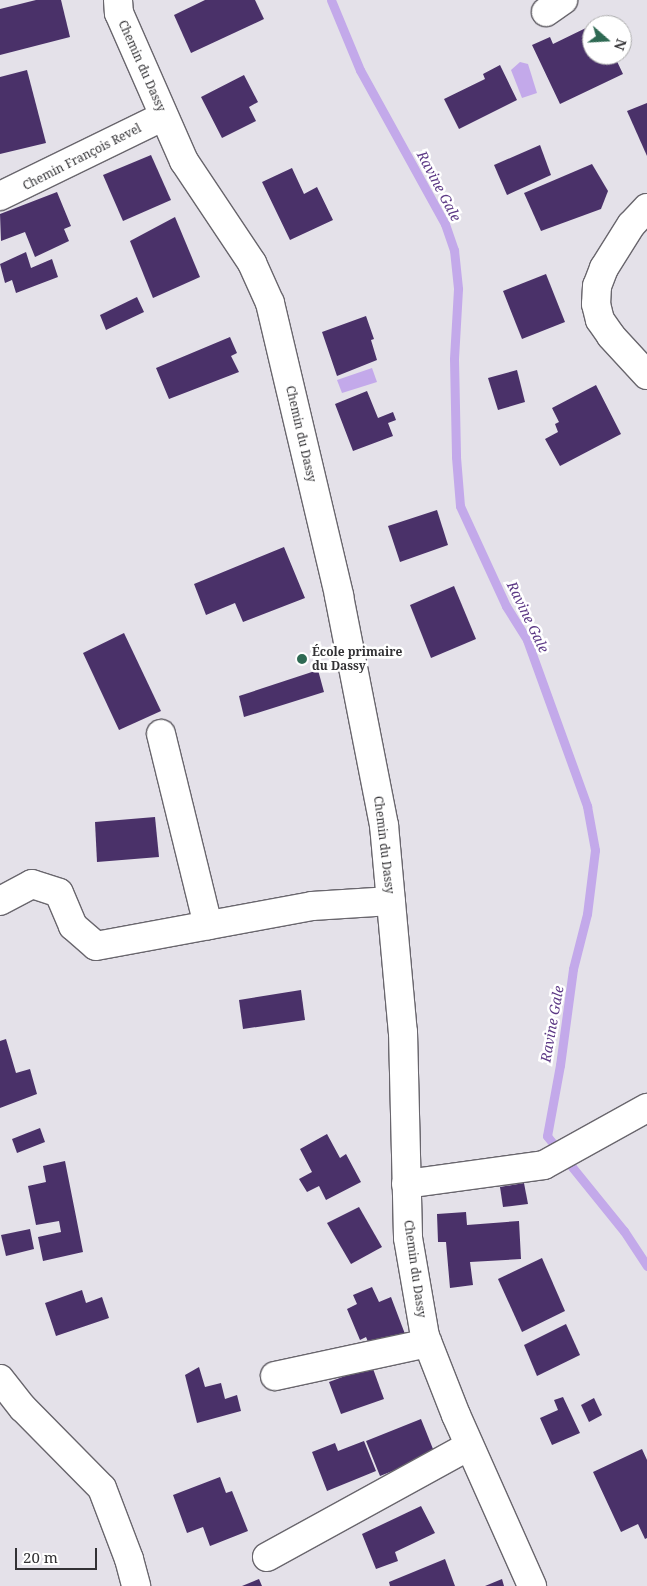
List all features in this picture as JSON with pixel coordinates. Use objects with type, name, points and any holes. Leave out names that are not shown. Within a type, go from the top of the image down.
[{"type":"street","name":"Chemin du Dassy","points":[[118,0],[119,13],[184,161],[252,263],[270,303],[339,596],[384,825],[403,1032],[408,1238],[427,1343],[469,1446],[532,1586]]},
{"type":"street","name":"Chemin François Revel","points":[[0,196],[164,116]]},
{"type":"street","points":[[647,208],[631,225],[604,268],[597,286],[596,304],[600,320],[611,336],[647,375]]},
{"type":"street","points":[[161,734],[208,925]]},
{"type":"street","name":"Chemin du Dassy","points":[[0,901],[32,884],[59,893],[73,926],[96,946],[312,906],[391,901]]},
{"type":"street","points":[[406,1184],[544,1165],[647,1108]]},
{"type":"street","points":[[275,1376],[427,1343]]},
{"type":"street","points":[[0,1379],[23,1408],[102,1488],[129,1559],[136,1586]]},
{"type":"street","points":[[267,1557],[469,1446]]},
{"type":"shaded area","points":[[520,62],[528,64],[537,93],[522,98],[511,70]]},
{"type":"shaded area","points":[[372,368],[377,382],[342,393],[337,380]]},
{"type":"building","points":[[36,0],[61,0],[70,37],[0,55],[0,9]]},
{"type":"building","points":[[205,0],[255,0],[264,19],[191,53],[174,15]]},
{"type":"building","points":[[582,30],[582,65],[619,65],[623,74],[560,104],[532,45],[550,37],[553,44]]},
{"type":"building","points":[[500,65],[517,100],[459,129],[444,99],[485,79],[483,74]]},
{"type":"building","points":[[27,70],[46,143],[0,154],[0,77]]},
{"type":"building","points":[[244,75],[258,102],[249,107],[256,121],[222,138],[201,97]]},
{"type":"building","points":[[647,103],[647,156],[627,111]]},
{"type":"building","points":[[540,145],[551,175],[507,195],[494,165]]},
{"type":"building","points":[[151,155],[171,200],[123,221],[103,175]]},
{"type":"building","points":[[592,164],[608,191],[601,209],[541,231],[524,193]]},
{"type":"building","points":[[292,168],[304,194],[317,187],[333,220],[290,240],[262,182]]},
{"type":"building","points":[[57,192],[71,226],[64,229],[69,241],[35,257],[25,232],[1,241],[0,214]]},
{"type":"building","points":[[175,217],[200,277],[153,298],[130,241]]},
{"type":"building","points":[[26,252],[31,268],[52,259],[58,277],[16,293],[12,280],[5,283],[0,264]]},
{"type":"building","points":[[546,274],[565,322],[522,339],[503,291]]},
{"type":"building","points":[[137,297],[144,312],[106,330],[100,315]]},
{"type":"building","points":[[366,316],[374,339],[371,340],[377,360],[337,376],[322,332]]},
{"type":"building","points":[[230,337],[237,353],[231,356],[239,372],[169,399],[156,368]]},
{"type":"building","points":[[517,370],[525,402],[498,410],[488,378]]},
{"type":"building","points":[[596,385],[621,434],[560,466],[545,439],[558,432],[555,424],[559,422],[552,408]]},
{"type":"building","points":[[367,391],[378,418],[393,412],[396,420],[388,423],[393,436],[353,451],[335,404]]},
{"type":"building","points":[[437,510],[448,545],[400,562],[388,526]]},
{"type":"building","points":[[284,547],[305,598],[243,622],[235,603],[206,615],[194,584]]},
{"type":"building","points":[[454,586],[476,639],[431,658],[410,605]]},
{"type":"building","points":[[124,633],[161,711],[119,730],[83,653]]},
{"type":"building","points":[[318,670],[324,692],[244,717],[239,696]]},
{"type":"building","points":[[155,817],[159,857],[97,862],[95,822]]},
{"type":"building","points":[[301,990],[305,1020],[243,1029],[239,1000]]},
{"type":"building","points":[[6,1039],[16,1073],[30,1069],[37,1094],[0,1108],[0,1041]]},
{"type":"building","points":[[40,1128],[45,1142],[17,1153],[12,1139]]},
{"type":"building","points":[[327,1134],[340,1158],[346,1154],[361,1182],[326,1200],[319,1186],[307,1192],[299,1179],[312,1172],[300,1149]]},
{"type":"building","points":[[65,1161],[83,1252],[43,1261],[38,1237],[61,1232],[59,1221],[36,1225],[28,1186],[46,1182],[43,1166]]},
{"type":"building","points":[[524,1183],[528,1204],[503,1207],[500,1187]]},
{"type":"building","points":[[359,1207],[382,1247],[351,1264],[327,1223]]},
{"type":"building","points":[[466,1212],[467,1225],[519,1221],[521,1259],[470,1262],[473,1285],[450,1288],[446,1242],[438,1242],[437,1214]]},
{"type":"building","points":[[30,1229],[34,1249],[6,1256],[1,1235]]},
{"type":"building","points":[[542,1258],[565,1311],[522,1332],[498,1279]]},
{"type":"building","points":[[372,1287],[379,1302],[391,1297],[405,1334],[371,1349],[366,1337],[360,1340],[347,1309],[357,1304],[353,1295]]},
{"type":"building","points":[[82,1290],[86,1303],[102,1297],[109,1318],[56,1336],[45,1303]]},
{"type":"building","points":[[566,1324],[580,1355],[537,1376],[524,1345]]},
{"type":"building","points":[[372,1366],[384,1399],[341,1414],[329,1382]]},
{"type":"building","points":[[199,1367],[205,1387],[221,1383],[225,1399],[237,1395],[241,1411],[197,1423],[185,1375]]},
{"type":"building","points":[[563,1397],[580,1433],[552,1445],[540,1418],[558,1410],[554,1400]]},
{"type":"building","points":[[594,1398],[602,1415],[589,1422],[581,1405]]},
{"type":"building","points":[[421,1419],[435,1454],[380,1476],[366,1441]]},
{"type":"building","points":[[364,1441],[376,1471],[327,1491],[312,1452],[335,1443],[338,1451]]},
{"type":"building","points":[[642,1449],[647,1460],[647,1538],[645,1539],[638,1524],[621,1532],[593,1472]]},
{"type":"building","points":[[220,1477],[226,1493],[232,1491],[248,1531],[210,1546],[203,1527],[187,1533],[173,1495]]},
{"type":"building","points":[[421,1506],[435,1533],[395,1552],[398,1561],[376,1569],[362,1534]]},
{"type":"building","points":[[445,1559],[455,1586],[390,1586],[389,1582]]},
{"type":"building","points":[[259,1579],[262,1586],[242,1586]]},
{"type":"building","points":[[502,1579],[504,1586],[485,1586]]},
{"type":"waterway","name":"Ravine Gale","points":[[331,0],[360,70],[445,224],[454,250],[458,289],[454,359],[456,457],[460,506],[506,606],[527,640],[587,806],[595,850],[587,914],[573,969],[560,1065],[547,1136],[624,1231],[647,1266]]},
{"type":"place","name":"École primaire du Dassy","points":[[302,659]]}]
